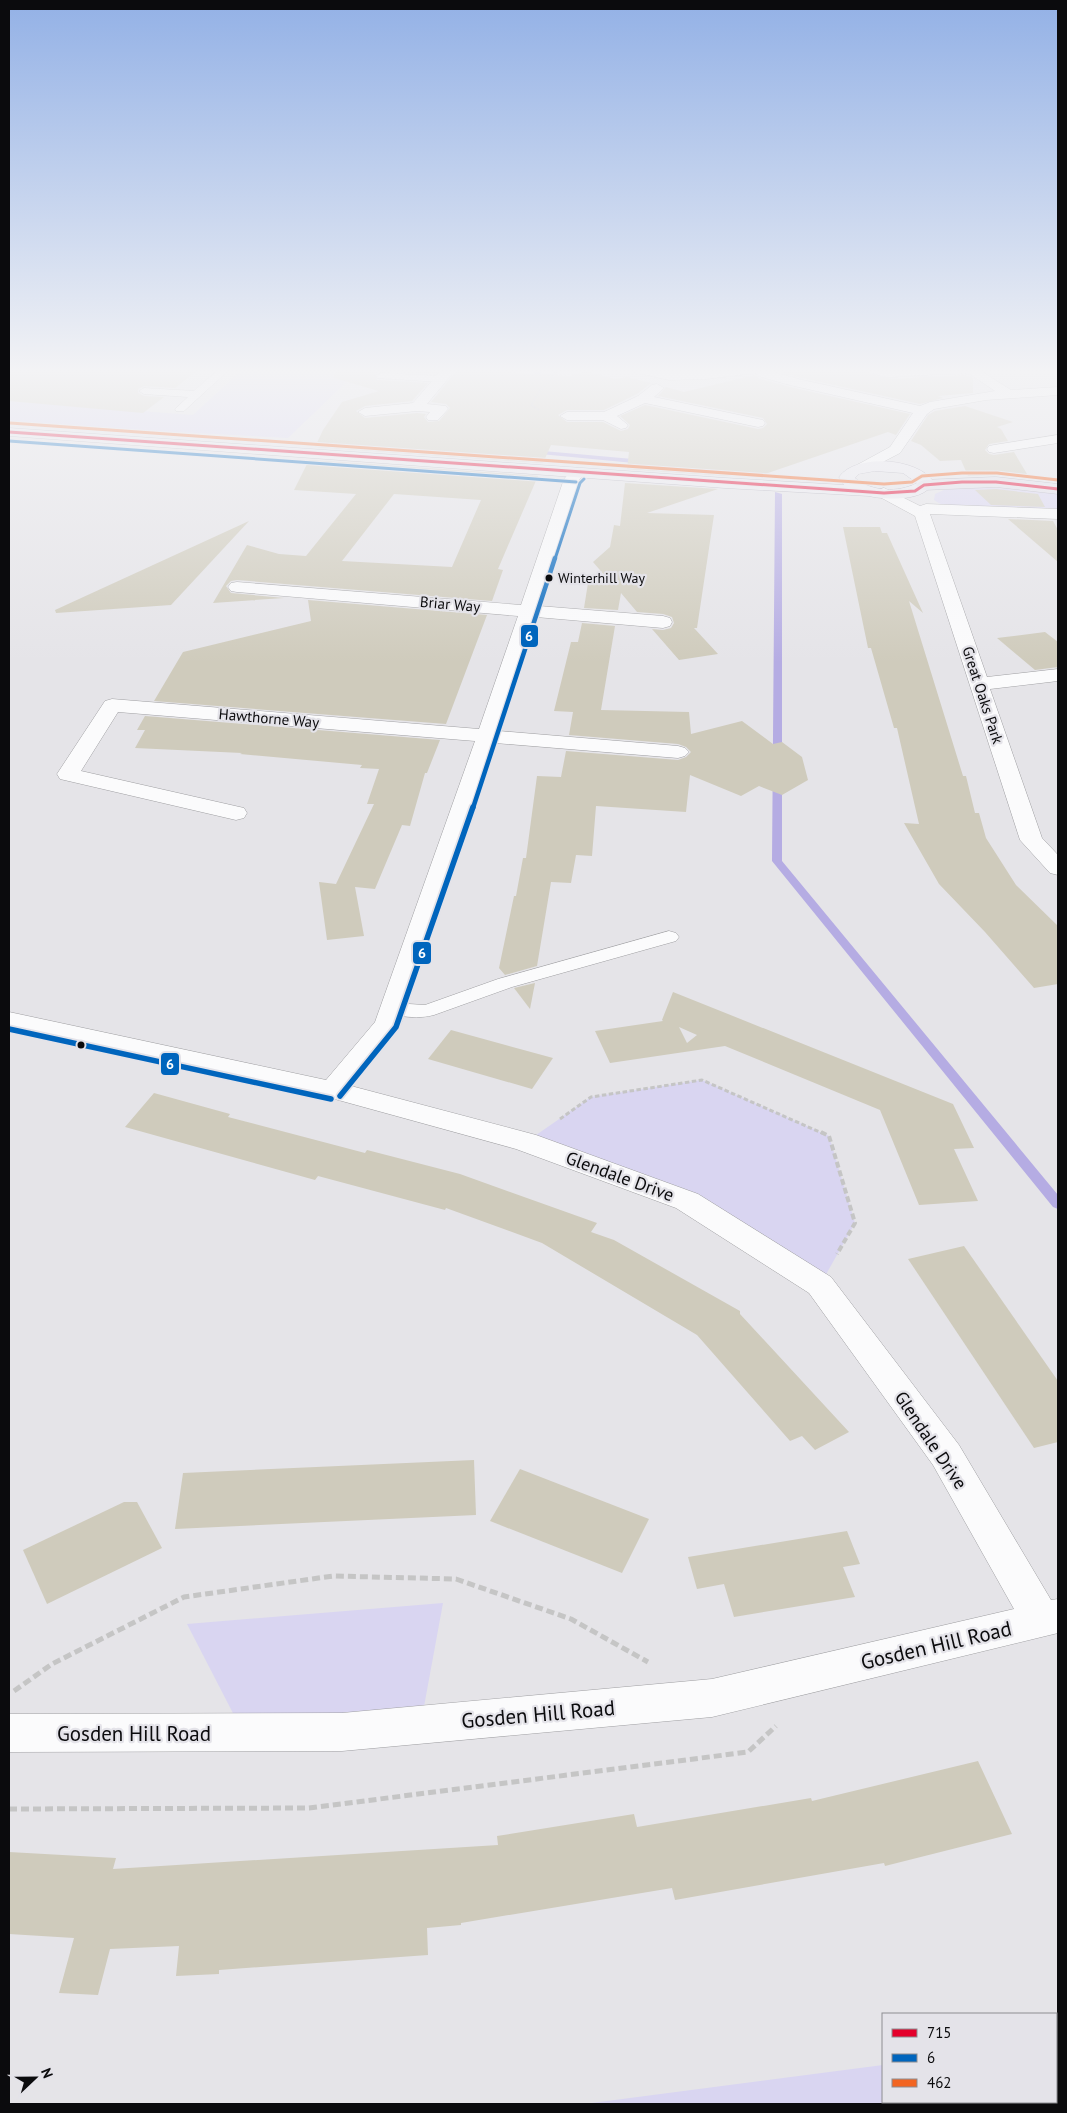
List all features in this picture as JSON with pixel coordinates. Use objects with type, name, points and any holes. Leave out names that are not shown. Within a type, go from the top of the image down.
[{"type":"highway","points":[[920,488],[996,482],[1058,489]]},
{"type":"main road","points":[[488,467],[876,492],[920,488],[925,481],[921,476],[890,467]]},
{"type":"main road","points":[[784,487],[847,477],[854,471],[862,468],[879,467]]},
{"type":"main road","points":[[847,477],[856,487],[876,492]]},
{"type":"street","points":[[333,1090],[388,1024],[457,828],[486,735],[572,479],[576,473]]},
{"type":"street","name":"Great Oaks Park","points":[[920,488],[924,501],[924,511],[1031,840],[1058,868]]},
{"type":"street","points":[[876,492],[924,511],[1058,514]]},
{"type":"street","name":"Briar Way","points":[[237,587],[664,622]]},
{"type":"street","points":[[980,684],[1058,675]]},
{"type":"street","name":"Hawthorne Way","points":[[236,813],[68,774],[112,705],[678,752]]},
{"type":"street","name":"Glendale Drive","points":[[9,1020],[333,1090],[526,1142],[688,1201],[820,1285],[946,1455],[1050,1619]]},
{"type":"street","name":"Gosden Hill Road","points":[[9,1733],[342,1732],[712,1698],[1050,1619]]},
{"type":"lane","points":[[393,1009],[427,1011],[505,984],[669,937]]},
{"type":"path","points":[[526,1142],[591,1097],[702,1080],[829,1136],[855,1224],[820,1285]]},
{"type":"path","points":[[9,1695],[52,1664],[184,1597],[333,1576],[456,1579],[571,1619],[654,1665]]},
{"type":"path","points":[[9,1809],[309,1808],[748,1752],[782,1720]]},
{"type":"shaded area","points":[[966,487],[1020,489],[1058,494],[1058,509],[969,506],[955,508],[942,505],[934,500],[935,494],[944,490]]},
{"type":"shaded area","points":[[702,1080],[829,1136],[855,1223],[820,1285],[687,1201],[526,1142],[591,1097]]},
{"type":"shaded area","points":[[443,1603],[423,1712],[237,1721],[187,1624]]},
{"type":"shaded area","points":[[1058,2042],[1058,2104],[584,2104],[882,2065],[882,2103],[1057,2103]]},
{"type":"building","points":[[306,467],[404,467],[538,476],[498,569],[503,570],[492,601],[237,580],[231,581],[226,586],[231,593],[284,598],[213,603],[247,545],[279,554],[306,556],[356,494],[294,490]],"holes":[[[394,494],[481,500],[452,567],[342,561]]]},
{"type":"building","points":[[627,467],[787,467],[765,474],[729,476],[627,469]]},
{"type":"building","points":[[964,467],[1023,467],[1030,479],[996,475],[968,476]]},
{"type":"building","points":[[625,483],[718,489],[647,513],[714,515],[697,628],[694,628],[718,654],[679,660],[652,629],[663,630],[671,628],[674,623],[672,617],[663,614],[637,612],[621,593],[618,610],[584,608],[588,583],[612,584],[593,562],[610,547],[614,525],[620,526]]},
{"type":"building","points":[[996,489],[1038,494],[1045,507],[991,505],[975,490]]},
{"type":"building","points":[[1008,519],[1053,521],[1058,530],[1058,562]]},
{"type":"building","points":[[249,521],[171,605],[56,613],[55,610]]},
{"type":"building","points":[[843,527],[880,527],[882,533],[887,533],[923,613],[909,601],[963,776],[966,776],[975,813],[979,813],[986,838],[1016,885],[1058,926],[1058,984],[1034,988],[985,932],[939,884],[904,823],[919,824],[897,728],[894,728],[871,648],[868,648]]},
{"type":"building","points":[[308,600],[487,615],[446,724],[154,701],[183,652],[311,621]]},
{"type":"building","points":[[582,623],[615,626],[601,710],[689,712],[691,734],[742,721],[773,744],[782,742],[802,757],[808,780],[782,795],[759,786],[741,796],[690,775],[686,812],[596,806],[592,856],[576,855],[571,883],[551,882],[537,966],[505,975],[499,968],[523,858],[526,858],[537,776],[561,777],[566,751],[678,760],[686,757],[691,752],[686,747],[678,744],[569,735],[573,712],[554,711],[571,642],[578,642]]},
{"type":"building","points":[[1045,632],[1058,642],[1058,667],[1035,670],[997,638]]},
{"type":"building","points":[[145,716],[440,740],[427,773],[425,773],[410,826],[402,825],[375,889],[355,887],[364,936],[327,940],[319,882],[336,884],[374,804],[367,804],[379,769],[360,768],[362,765],[240,754],[242,753],[135,748],[145,730],[137,730]]},
{"type":"building","points":[[535,983],[530,1009],[514,988]]},
{"type":"building","points":[[673,992],[953,1104],[974,1148],[954,1149],[978,1201],[919,1205],[880,1110],[725,1046],[610,1063],[595,1031],[662,1020]],"holes":[[[679,1027],[697,1035],[687,1043]]]},
{"type":"building","points":[[451,1030],[553,1058],[532,1089],[428,1059]]},
{"type":"building","points":[[154,1093],[230,1114],[228,1117],[365,1153],[367,1150],[460,1174],[597,1223],[591,1232],[614,1240],[740,1311],[740,1314],[849,1432],[815,1450],[802,1436],[790,1441],[697,1335],[542,1243],[446,1208],[445,1210],[318,1176],[315,1180],[125,1127]]},
{"type":"building","points":[[964,1246],[1058,1381],[1058,1442],[1034,1448],[908,1259]]},
{"type":"building","points":[[474,1460],[476,1515],[175,1529],[183,1473]]},
{"type":"building","points":[[520,1469],[649,1519],[622,1573],[490,1521]]},
{"type":"building","points":[[124,1502],[137,1502],[162,1548],[47,1604],[23,1550]]},
{"type":"building","points":[[847,1531],[860,1564],[843,1567],[855,1597],[734,1617],[724,1584],[697,1589],[688,1557]]},
{"type":"building","points":[[978,1761],[1012,1834],[885,1866],[884,1863],[675,1900],[672,1888],[461,1923],[461,1925],[427,1928],[428,1955],[219,1970],[219,1974],[176,1976],[179,1946],[110,1949],[98,1995],[59,1993],[74,1938],[9,1934],[9,1852],[116,1858],[113,1869],[498,1845],[497,1836],[634,1814],[637,1827],[811,1798],[812,1801]]},
{"type":"waterway","points":[[778,494],[777,861],[1058,1204]]},
{"type":"transit line","name":"6","points":[[363,467],[576,482]]},
{"type":"transit line","name":"715","points":[[505,467],[884,493],[915,491],[924,485],[962,482],[996,482],[1058,489]]},
{"type":"transit line","name":"462","points":[[635,467],[884,484],[912,482],[922,476],[962,473],[997,473],[1058,480]]},
{"type":"transit line","name":"6","points":[[340,1096],[396,1027],[465,831],[580,483],[584,479]]},
{"type":"transit line","name":"6","points":[[9,1029],[331,1099]]},
{"type":"place","name":"Winterhill Way","points":[[549,578]]}]
